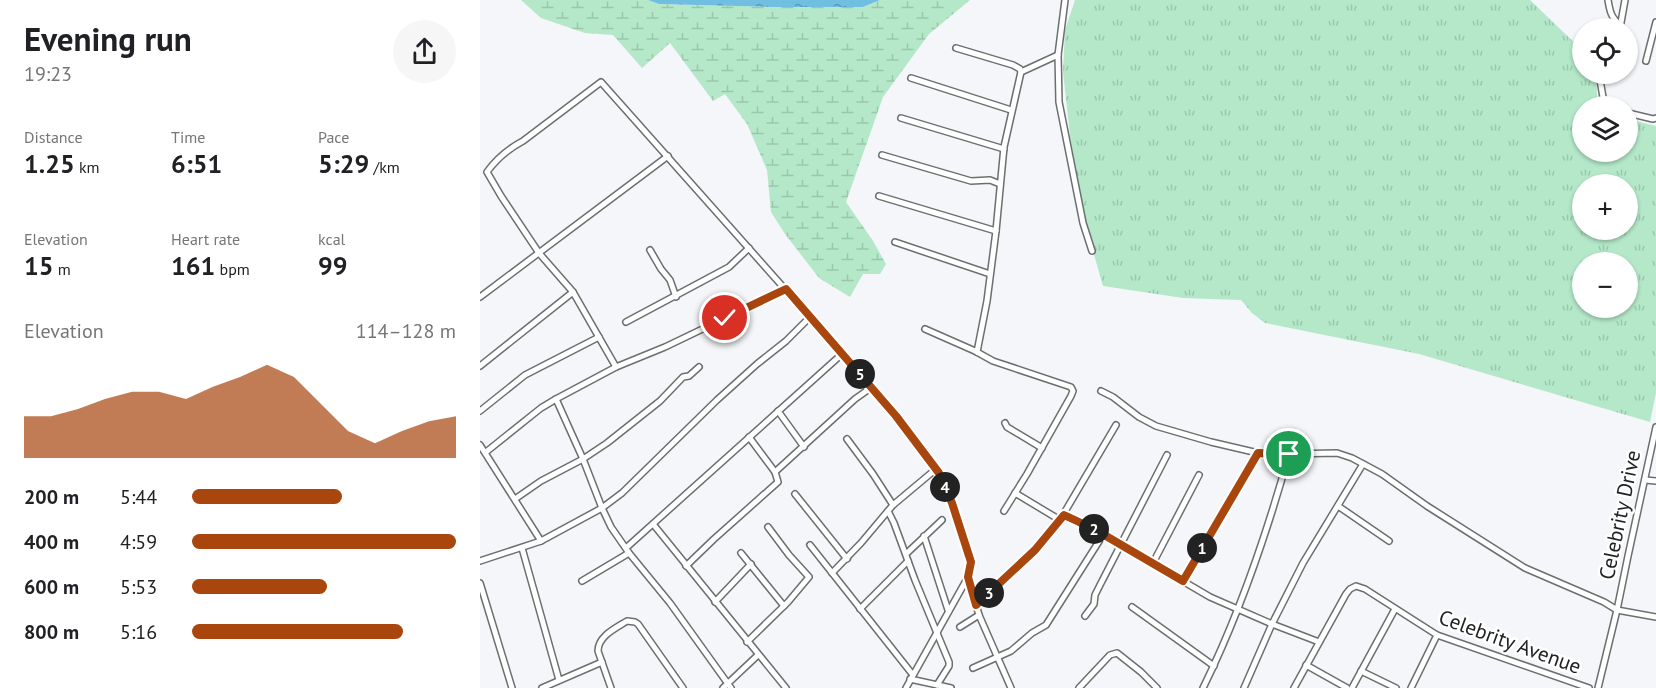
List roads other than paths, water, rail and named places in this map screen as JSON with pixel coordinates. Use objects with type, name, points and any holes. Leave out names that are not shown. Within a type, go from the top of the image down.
[{"type":"street","points":[[1065,0],[1058,55],[1059,102],[1083,223],[1092,251]]},
{"type":"street","points":[[1608,0],[1612,18]]},
{"type":"street","points":[[1622,18],[1625,0]]},
{"type":"street","points":[[1646,61],[1656,22]]},
{"type":"street","points":[[956,48],[1013,65],[1021,72]]},
{"type":"street","points":[[1021,72],[1058,55]]},
{"type":"street","points":[[977,352],[987,301],[1004,149],[1021,72]]},
{"type":"street","points":[[910,78],[1011,110]]},
{"type":"street","points":[[616,367],[573,292],[539,253],[487,172],[496,160],[510,148],[523,141],[601,82],[872,387],[916,440],[936,469],[952,503],[971,562],[968,577],[906,688]]},
{"type":"street","points":[[1638,115],[1656,118]]},
{"type":"street","points":[[901,118],[1004,149]]},
{"type":"street","points":[[882,155],[971,181],[990,180],[1000,184]]},
{"type":"street","points":[[480,297],[668,156]]},
{"type":"street","points":[[879,196],[996,231]]},
{"type":"street","points":[[895,242],[990,274]]},
{"type":"street","points":[[626,322],[729,267],[749,248]]},
{"type":"street","points":[[650,250],[670,280],[676,297]]},
{"type":"street","points":[[486,452],[541,408],[556,399],[616,367],[665,347],[786,289]]},
{"type":"street","points":[[480,366],[573,292]]},
{"type":"street","points":[[480,561],[541,541],[602,508],[622,493],[717,400],[786,341],[810,317]]},
{"type":"street","points":[[925,329],[1006,366],[1071,387],[1073,391],[1004,511]]},
{"type":"street","points":[[480,411],[525,375],[599,337]]},
{"type":"street","points":[[582,581],[627,551],[653,524],[842,354]]},
{"type":"street","points":[[515,499],[541,481],[607,444],[660,401],[683,377],[689,376],[699,367]]},
{"type":"street","points":[[775,472],[831,420],[872,387]]},
{"type":"street","points":[[1101,391],[1156,426],[1210,442],[1258,453],[1337,453],[1353,458],[1382,474],[1427,506],[1525,568],[1604,602],[1617,610],[1656,617]]},
{"type":"street","points":[[556,399],[611,527],[627,551],[670,603],[727,687],[758,655]]},
{"type":"street","points":[[778,411],[804,447]]},
{"type":"street","points":[[1005,423],[1007,427],[1042,448]]},
{"type":"street","points":[[976,605],[1035,550],[1062,518],[1116,425]]},
{"type":"street","name":"Celebrity Drive","points":[[1598,688],[1656,426]]},
{"type":"street","points":[[686,566],[778,482],[775,472],[749,437]]},
{"type":"street","points":[[847,439],[893,505]]},
{"type":"street","points":[[480,445],[541,541]]},
{"type":"street","points":[[1183,581],[1258,453]]},
{"type":"street","points":[[1203,688],[1238,609],[1277,498],[1289,454]]},
{"type":"street","points":[[1085,616],[1094,604],[1095,595],[1167,455]]},
{"type":"street","points":[[1244,688],[1272,624],[1303,563],[1363,464]]},
{"type":"street","points":[[832,573],[847,559],[893,505],[936,469]]},
{"type":"street","points":[[1153,563],[1199,475]]},
{"type":"street","points":[[1645,480],[1656,481]]},
{"type":"street","points":[[1015,493],[1062,518],[1103,535],[1210,597],[1319,642],[1294,688]]},
{"type":"street","points":[[795,494],[847,559]]},
{"type":"street","points":[[1338,506],[1389,540]]},
{"type":"street","points":[[888,511],[949,666],[938,685]]},
{"type":"street","points":[[906,554],[942,520]]},
{"type":"street","points":[[653,524],[786,688]]},
{"type":"street","points":[[747,642],[784,606],[809,577],[768,527]]},
{"type":"street","points":[[974,668],[1011,651],[1032,633],[1046,625],[1103,535]]},
{"type":"street","points":[[924,536],[948,610]]},
{"type":"street","points":[[810,545],[912,677],[951,688]]},
{"type":"street","points":[[522,548],[560,680]]},
{"type":"street","points":[[741,553],[784,606]]},
{"type":"street","points":[[860,609],[908,561]]},
{"type":"street","points":[[716,602],[751,564]]},
{"type":"street","points":[[968,577],[979,615],[1011,688]]},
{"type":"street","points":[[480,583],[512,688]]},
{"type":"street","name":"Celebrity Avenue","points":[[1319,642],[1346,594],[1352,587],[1360,586],[1437,635],[1589,688]]},
{"type":"street","points":[[1132,607],[1214,666]]},
{"type":"street","points":[[1306,665],[1350,688],[1395,609]]},
{"type":"street","points":[[960,627],[979,615]]},
{"type":"street","points":[[611,688],[598,645],[601,639],[627,621],[635,622],[683,688]]},
{"type":"street","points":[[1411,688],[1437,635]]},
{"type":"street","points":[[1079,688],[1110,655],[1117,653],[1157,688]]},
{"type":"street","points":[[542,688],[602,662]]},
{"type":"street","points":[[1361,671],[1396,688]]},
{"type":"water","points":[[648,0],[880,0],[863,7],[774,7],[659,4]]}]
